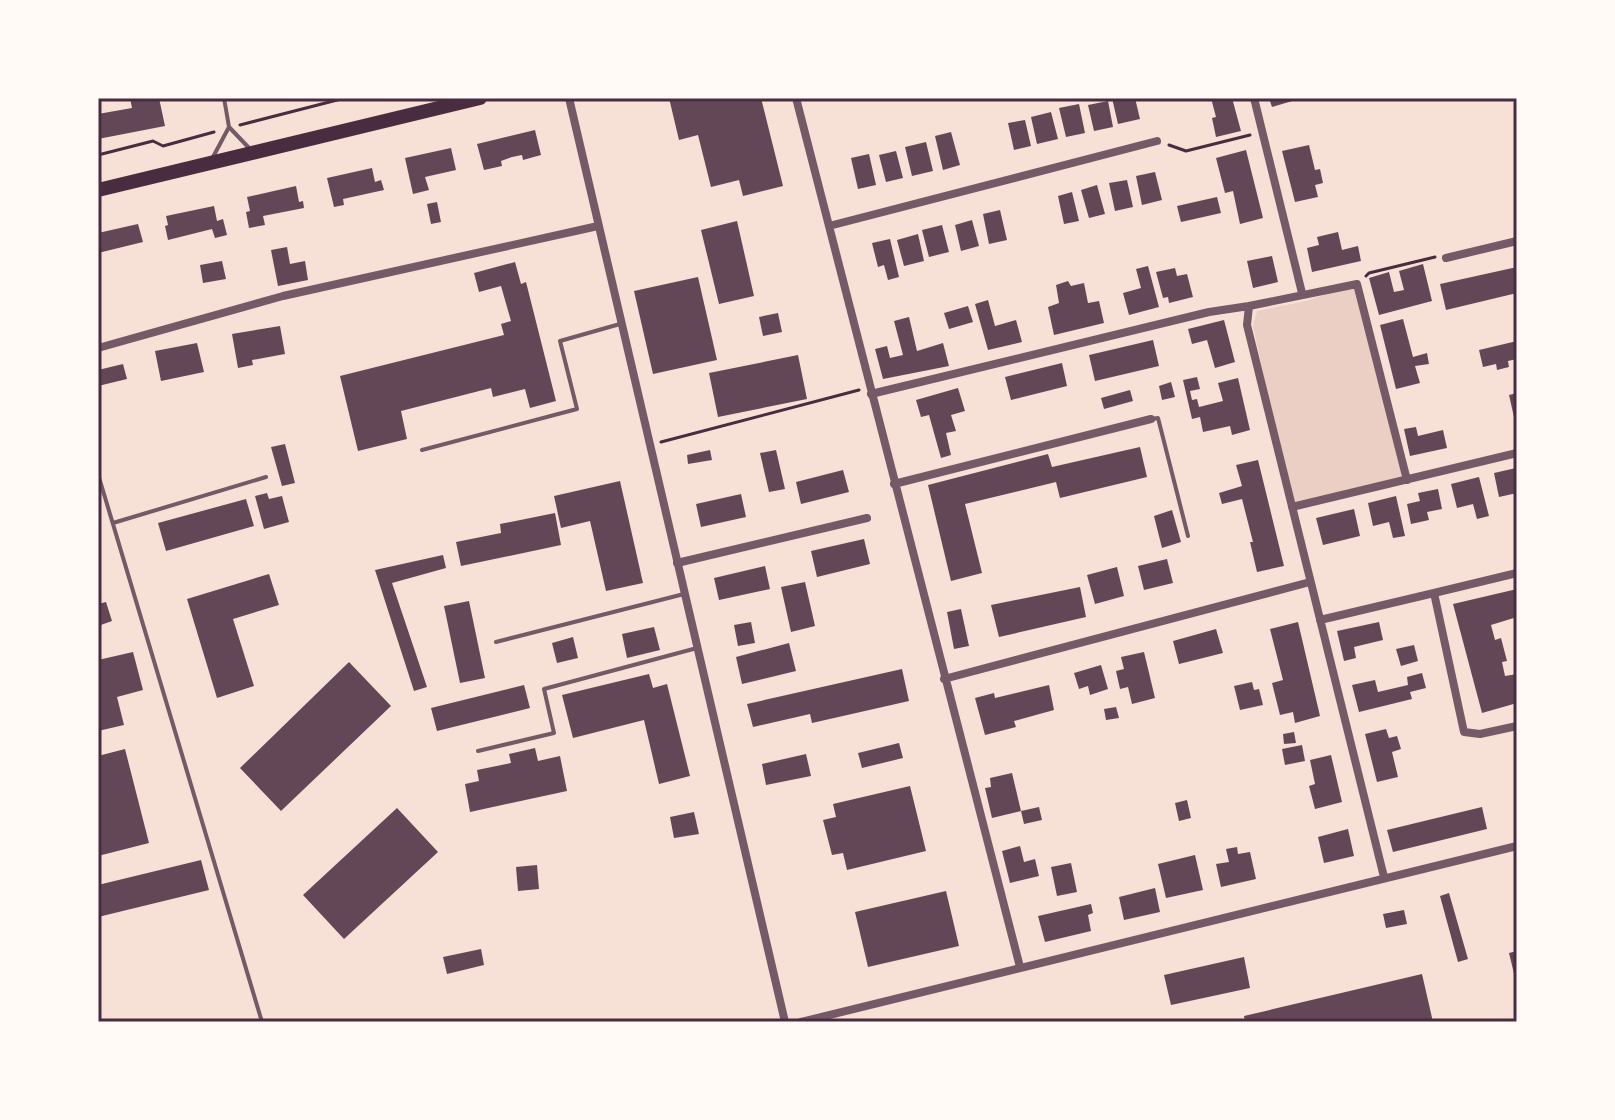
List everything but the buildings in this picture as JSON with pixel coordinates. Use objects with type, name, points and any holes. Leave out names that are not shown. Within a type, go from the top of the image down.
[{"type":"main road","points":[[98,190],[480,98]]},
{"type":"street","points":[[569,98],[785,1022]]},
{"type":"street","points":[[796,98],[1020,967]]},
{"type":"street","points":[[1254,98],[1302,293]]},
{"type":"street","points":[[829,226],[1157,141]]},
{"type":"street","points":[[98,348],[283,296],[598,226]]},
{"type":"street","points":[[1446,258],[1517,241]]},
{"type":"street","points":[[871,391],[1209,312],[1357,284],[1407,480]]},
{"type":"street","points":[[1249,306],[1247,325],[1384,877]]},
{"type":"street","points":[[894,484],[1151,419]]},
{"type":"street","points":[[1292,507],[1517,453]]},
{"type":"street","points":[[677,563],[867,518]]},
{"type":"street","points":[[1320,620],[1517,573]]},
{"type":"street","points":[[944,679],[1310,582]]},
{"type":"street","points":[[1434,593],[1464,732],[1480,734],[1517,726]]},
{"type":"street","points":[[801,1022],[1517,846]]},
{"type":"lane","points":[[224,98],[229,127],[254,153]]},
{"type":"lane","points":[[210,163],[229,127]]},
{"type":"lane","points":[[422,450],[577,409],[560,341],[620,324]]},
{"type":"lane","points":[[1151,419],[1158,418],[1188,536]]},
{"type":"lane","points":[[98,474],[262,1022]]},
{"type":"lane","points":[[113,523],[266,477]]},
{"type":"lane","points":[[496,642],[684,594]]},
{"type":"lane","points":[[478,751],[554,733],[544,689],[697,648]]},
{"type":"path","points":[[1157,141],[1186,151],[1261,132]]},
{"type":"path","points":[[1357,284],[1369,273],[1436,257],[1446,258]]},
{"type":"path","points":[[650,445],[871,391]]},
{"type":"shaded area","points":[[1357,284],[1407,480],[1292,507],[1253,326],[1257,311],[1306,301]]}]
